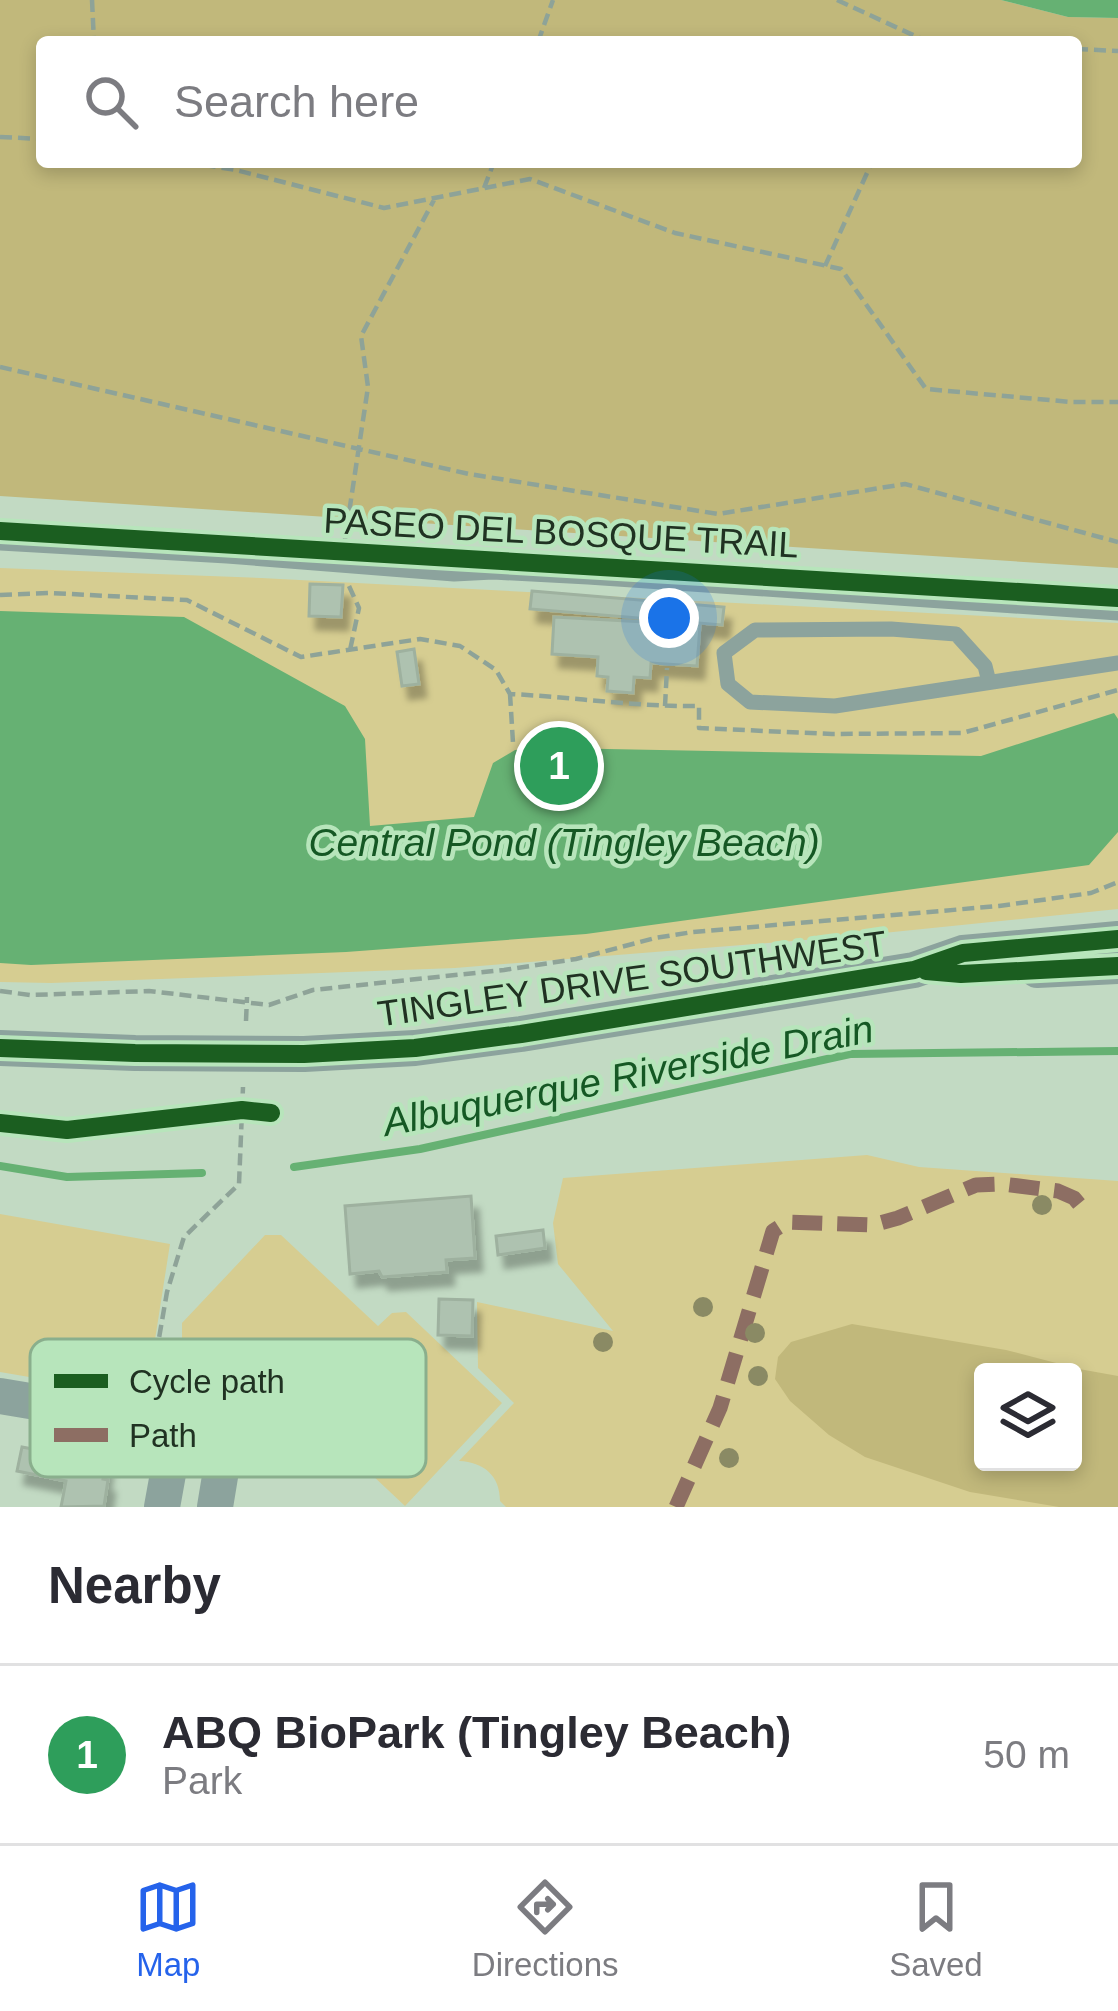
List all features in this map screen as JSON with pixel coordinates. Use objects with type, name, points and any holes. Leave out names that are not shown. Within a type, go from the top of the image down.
[{"type":"street","name":"TINGLEY DRIVE SOUTHWEST","points":[[0,1048],[304,1054],[415,1048],[914,970],[963,952],[1118,939]]},
{"type":"street","name":"TINGLEY DRIVE SOUTHWEST","points":[[914,970],[961,974],[1118,966]]},
{"type":"street","points":[[0,1396],[30,1401]]},
{"type":"street","points":[[162,1477],[162,1507]]},
{"type":"street","points":[[215,1507],[220,1477]]},
{"type":"lane","points":[[0,544],[344,558],[454,574],[526,573],[1118,613]]},
{"type":"lane","points":[[989,682],[985,666],[956,634],[891,629],[755,630],[724,652],[728,684],[750,702],[835,706],[1118,663]]},
{"type":"path","points":[[92,0],[94,36]]},
{"type":"path","points":[[540,36],[553,0]]},
{"type":"path","points":[[837,0],[915,36]]},
{"type":"path","points":[[1082,49],[1118,51]]},
{"type":"path","points":[[0,136],[36,139]]},
{"type":"path","points":[[224,168],[384,208],[530,179],[675,233],[841,269],[926,389],[1118,402]]},
{"type":"path","points":[[484,188],[492,168]]},
{"type":"path","points":[[825,266],[869,168]]},
{"type":"path","points":[[350,650],[359,608],[345,579],[344,558],[368,387],[361,336],[436,198]]},
{"type":"path","points":[[0,367],[470,474],[718,514],[905,484],[1118,542]]},
{"type":"path","points":[[0,595],[187,600],[301,657],[420,639],[460,646],[496,670],[510,694],[513,743]]},
{"type":"path","points":[[665,706],[668,668]]},
{"type":"path","points":[[510,694],[699,706],[698,728],[832,734],[962,733],[1118,690]]},
{"type":"path","points":[[0,991],[30,995],[148,991],[269,1005],[313,989],[504,970],[693,932],[999,906],[1091,893],[1118,882]]},
{"type":"path","points":[[165,1339],[167,1292],[184,1237],[239,1184],[249,1111],[220,1112]]},
{"type":"shaded area","points":[[0,0],[1001,0],[1068,17],[1118,18],[1118,568],[0,496]]},
{"type":"shaded area","points":[[0,568],[1118,623],[1118,909],[455,968],[0,982]]},
{"type":"shaded area","points":[[867,1155],[919,1167],[1118,1181],[1118,1507],[506,1507],[489,1472],[459,1461],[514,1403],[478,1368],[477,1302],[613,1331],[558,1264],[553,1223],[563,1178]]},
{"type":"shaded area","points":[[0,1214],[170,1244],[155,1339],[30,1339],[30,1377],[0,1372]]},
{"type":"shaded area","points":[[265,1235],[281,1235],[378,1326],[392,1313],[406,1312],[502,1403],[405,1506],[374,1477],[426,1477],[426,1339],[182,1339],[182,1323]]},
{"type":"shaded area","points":[[852,1324],[1056,1363],[974,1363],[974,1471],[1082,1471],[1082,1370],[1118,1376],[1118,1507],[1059,1507],[970,1492],[865,1457],[829,1435],[790,1401],[775,1379],[778,1357],[791,1342]]},
{"type":"water","points":[[1001,0],[1118,0],[1118,18],[1068,17]]},
{"type":"water","name":"Central Pond (Tingley Beach)","points":[[0,611],[184,617],[345,706],[365,739],[370,826],[474,817],[493,763],[515,750],[981,756],[1114,713],[1118,719],[1118,832],[1089,865],[586,934],[346,952],[0,963]]},
{"type":"building","points":[[310,584],[343,585],[341,617],[309,616]]},
{"type":"building","points":[[532,591],[724,607],[722,625],[530,609]]},
{"type":"building","points":[[554,617],[700,625],[697,666],[651,663],[650,678],[634,677],[633,693],[607,691],[608,677],[597,676],[598,657],[552,654]]},
{"type":"building","points":[[414,649],[419,684],[402,686],[397,652]]},
{"type":"building","points":[[471,1196],[475,1258],[446,1260],[447,1272],[382,1277],[379,1271],[350,1274],[345,1206]]},
{"type":"building","points":[[543,1230],[545,1248],[498,1255],[496,1236]]},
{"type":"building","points":[[439,1299],[473,1300],[472,1336],[438,1335]]},
{"type":"building","points":[[22,1447],[30,1449],[30,1474],[17,1471]]},
{"type":"building","points":[[46,1477],[108,1480],[104,1506],[61,1507],[66,1481]]},
{"type":"waterway","name":"Albuquerque Riverside Drain","points":[[294,1167],[420,1149],[850,1054],[1118,1051]]},
{"type":"waterway","name":"Albuquerque Riverside Drain","points":[[0,1166],[67,1177],[202,1173]]},
{"type":"marked path","points":[[676,1507],[720,1408],[773,1231],[787,1222],[873,1225],[976,1185],[1058,1191],[1079,1204]]},
{"type":"cycle path","name":"PASEO DEL BOSQUE TRAIL","points":[[0,531],[1118,598]]},
{"type":"cycle path","points":[[0,1048],[304,1054],[415,1048],[914,970],[963,953],[1118,939]]},
{"type":"cycle path","points":[[926,971],[961,974],[1118,966]]},
{"type":"cycle path","points":[[0,1123],[67,1130],[242,1110],[271,1113]]},
{"type":"place","name":"ABQ BioPark (Tingley Beach)","points":[[559,766]]}]
